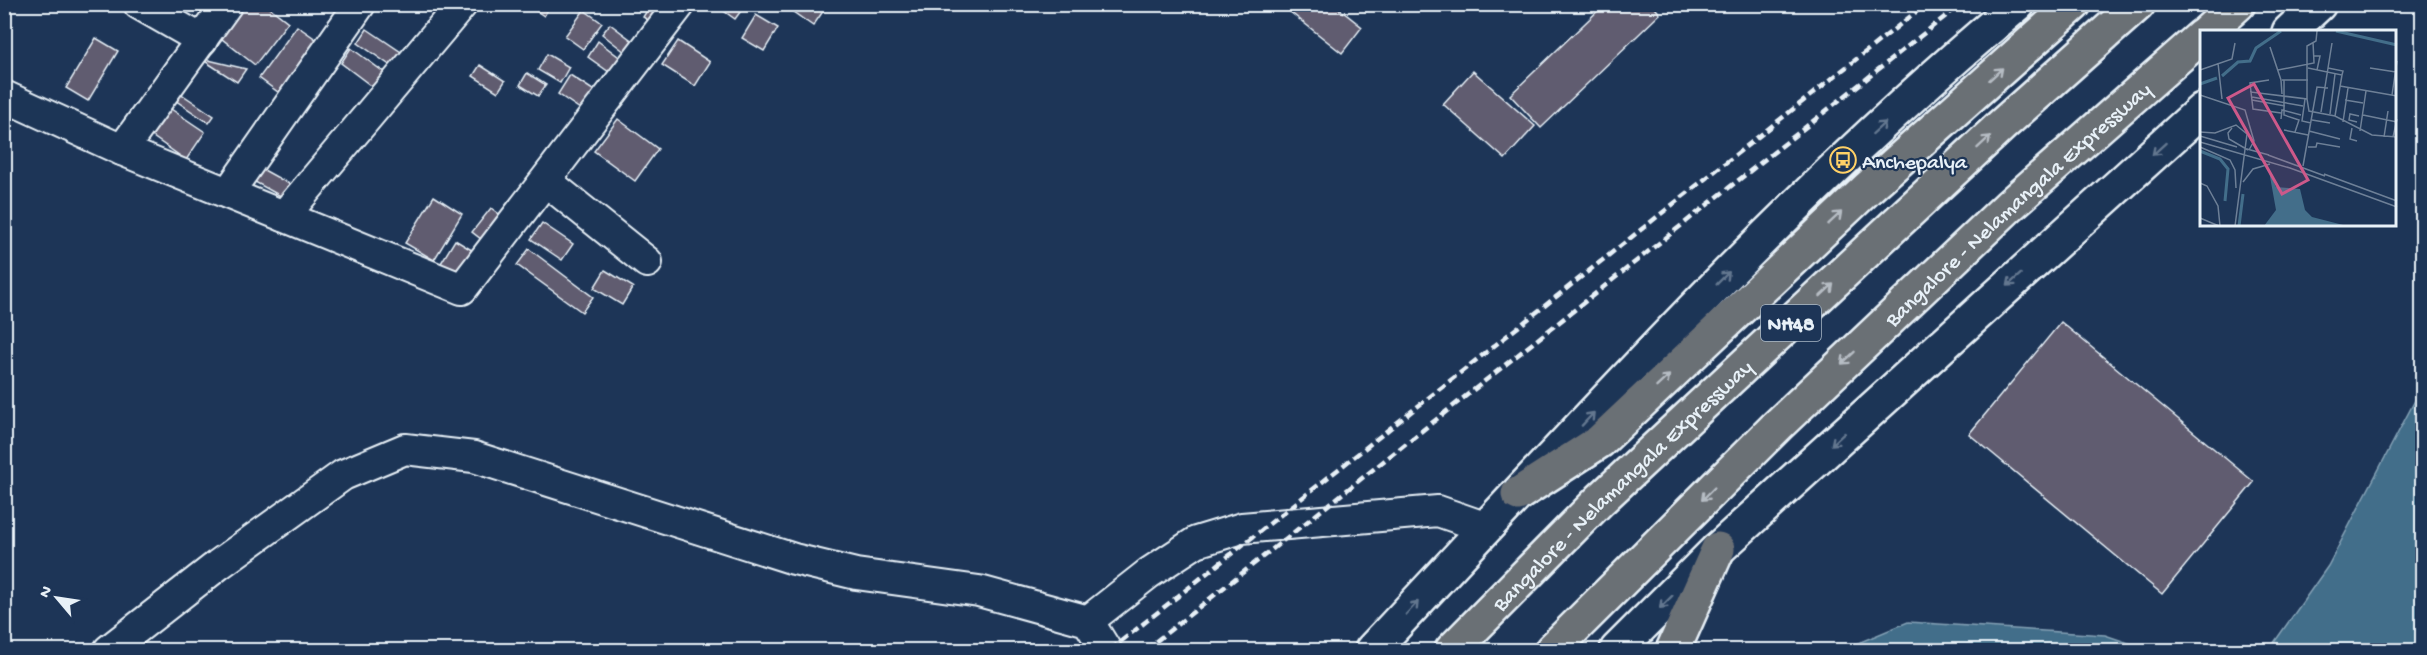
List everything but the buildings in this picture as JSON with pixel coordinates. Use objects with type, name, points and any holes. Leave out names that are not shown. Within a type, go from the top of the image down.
[{"type":"highway","points":[[1518,494],[1600,441],[1869,187],[2074,4]]},
{"type":"highway","name":"Bangalore - Nelamangala Expressway","points":[[1452,651],[1600,500],[2002,125],[2138,4]]},
{"type":"highway","points":[[2209,30],[2238,4]]},
{"type":"highway","name":"Bangalore - Nelamangala Expressway","points":[[1552,651],[1786,417],[2009,206],[2200,38]]},
{"type":"highway","points":[[1673,651],[1718,549]]},
{"type":"street","points":[[139,4],[202,40]]},
{"type":"street","points":[[122,150],[227,4]]},
{"type":"street","points":[[228,193],[360,4]]},
{"type":"street","points":[[284,216],[462,4]]},
{"type":"street","points":[[4,96],[122,150],[462,289],[680,4]]},
{"type":"street","points":[[1372,651],[1661,340],[1843,160],[2018,4]]},
{"type":"street","points":[[2291,30],[2319,4]]},
{"type":"street","points":[[1617,651],[1718,549],[2200,112]]},
{"type":"street","points":[[546,181],[647,262]]},
{"type":"street","points":[[109,651],[218,565],[343,475],[405,449],[474,457],[794,559],[856,573],[979,591],[1088,621],[1106,651]]},
{"type":"street","points":[[1088,621],[1149,573],[1196,542],[1242,528],[1438,511],[1487,528]]},
{"type":"water","points":[[2422,387],[2422,650],[2266,650],[2271,647],[2328,566]]},
{"type":"water","points":[[1908,622],[2105,635],[2149,650],[1851,650],[1851,646]]},
{"type":"railway","points":[[1110,650],[1926,4]]},
{"type":"railway","points":[[1145,650],[1961,4]]},
{"type":"place","name":"Anchepalya","points":[[1843,160]]}]
